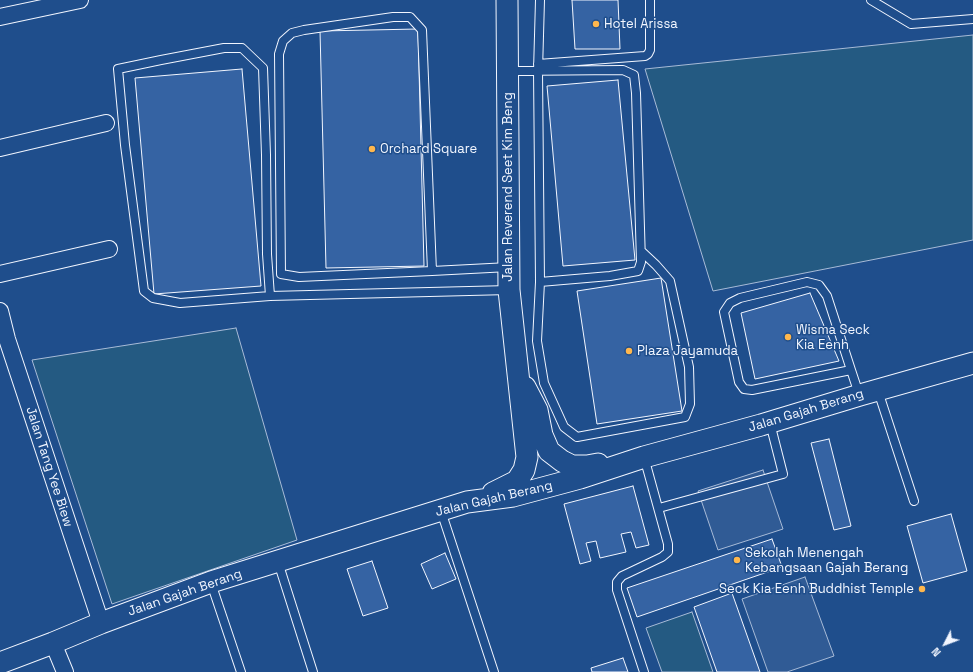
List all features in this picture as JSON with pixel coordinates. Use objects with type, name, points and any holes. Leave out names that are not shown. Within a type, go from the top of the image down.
[{"type":"street","points":[[0,16],[80,0]]},
{"type":"street","name":"Jalan Reverend Seet Kim Beng","points":[[467,502],[517,481],[524,470],[527,457],[509,290],[507,0]]},
{"type":"street","points":[[0,148],[106,123]]},
{"type":"street","points":[[0,274],[109,249]]},
{"type":"street","name":"Jalan Tang Yee Biew","points":[[0,311],[7,339],[101,623]]},
{"type":"street","name":"Jalan Gajah Berang","points":[[0,663],[211,582],[467,502],[513,496],[580,478],[644,458],[973,363]]},
{"type":"street","name":"Jalan Reverend Seet Kim Beng","points":[[519,374],[537,410],[542,435],[549,451],[562,462],[572,466],[587,466],[644,458]]},
{"type":"street","points":[[53,643],[65,672]]},
{"type":"lane","points":[[540,0],[538,67],[540,282],[537,341],[544,383],[564,427],[577,437],[685,417],[690,404],[689,368],[670,281],[641,251]]},
{"type":"lane","points":[[507,71],[644,56],[648,54],[650,50],[650,0]]},
{"type":"lane","points":[[871,0],[911,24],[973,19]]},
{"type":"lane","points":[[432,271],[422,30],[410,17],[393,17],[292,33],[283,41],[279,54],[281,274],[299,277],[432,271],[509,267]]},
{"type":"lane","points":[[270,296],[267,254],[263,68],[242,48],[224,48],[118,69],[125,145],[144,291],[153,298],[180,303],[270,296],[509,290]]},
{"type":"lane","points":[[538,67],[623,70],[634,75],[641,251],[641,262],[638,271],[610,276],[540,282]]},
{"type":"lane","points":[[851,370],[752,390],[744,389],[739,382],[724,312],[730,302],[740,298],[807,282],[819,285],[827,296],[851,370],[869,393],[914,501]]},
{"type":"lane","points":[[659,508],[783,474],[769,423]]},
{"type":"lane","points":[[644,458],[659,508],[668,544],[668,552],[662,557],[622,576],[617,582],[617,590],[644,672]]},
{"type":"lane","points":[[441,511],[494,672]]},
{"type":"lane","points":[[278,561],[313,672]]},
{"type":"lane","points":[[211,582],[241,672]]},
{"type":"shaded area","points":[[973,35],[973,240],[713,291],[645,69]]},
{"type":"shaded area","points":[[236,328],[297,540],[112,604],[32,360]]},
{"type":"shaded area","points":[[763,470],[783,529],[718,550],[698,491]]},
{"type":"shaded area","points":[[805,577],[834,656],[787,672],[768,672],[742,599]]},
{"type":"shaded area","points":[[692,612],[713,672],[662,672],[646,628]]},
{"type":"building","name":"Hotel Arissa","points":[[572,0],[618,0],[620,49],[575,49]]},
{"type":"building","name":"Orchard Square","points":[[418,29],[424,266],[326,268],[320,31]]},
{"type":"building","points":[[242,69],[261,286],[154,294],[135,78]]},
{"type":"building","points":[[618,80],[635,260],[563,266],[547,86]]},
{"type":"building","name":"Plaza Jayamuda","points":[[661,278],[682,411],[597,424],[577,291]]},
{"type":"building","name":"Wisma Seck Kia Eenh","points":[[810,293],[839,361],[755,379],[741,313]]},
{"type":"building","points":[[829,439],[851,526],[834,530],[811,443]]},
{"type":"building","points":[[633,486],[649,545],[636,548],[631,532],[621,534],[626,552],[600,558],[596,541],[586,543],[591,561],[580,564],[564,504]]},
{"type":"building","points":[[951,514],[967,571],[923,583],[907,526]]},
{"type":"building","points":[[772,539],[782,567],[637,617],[627,588]]},
{"type":"building","points":[[445,553],[456,579],[432,589],[421,564]]},
{"type":"building","points":[[372,561],[388,608],[363,616],[347,569]]},
{"type":"building","points":[[732,593],[760,672],[717,672],[694,607]]},
{"type":"building","points":[[623,658],[628,672],[592,672],[591,668]]},
{"type":"place","name":"Hotel Arissa","points":[[596,24]]},
{"type":"place","name":"Orchard Square","points":[[372,149]]},
{"type":"place","name":"Wisma Seck Kia Eenh","points":[[788,337]]},
{"type":"place","name":"Plaza Jayamuda","points":[[629,351]]},
{"type":"place","name":"Sekolah Menengah Kebangsaan Gajah Berang","points":[[737,560]]},
{"type":"place","name":"Seck Kia Eenh Buddhist Temple","points":[[922,589]]}]
